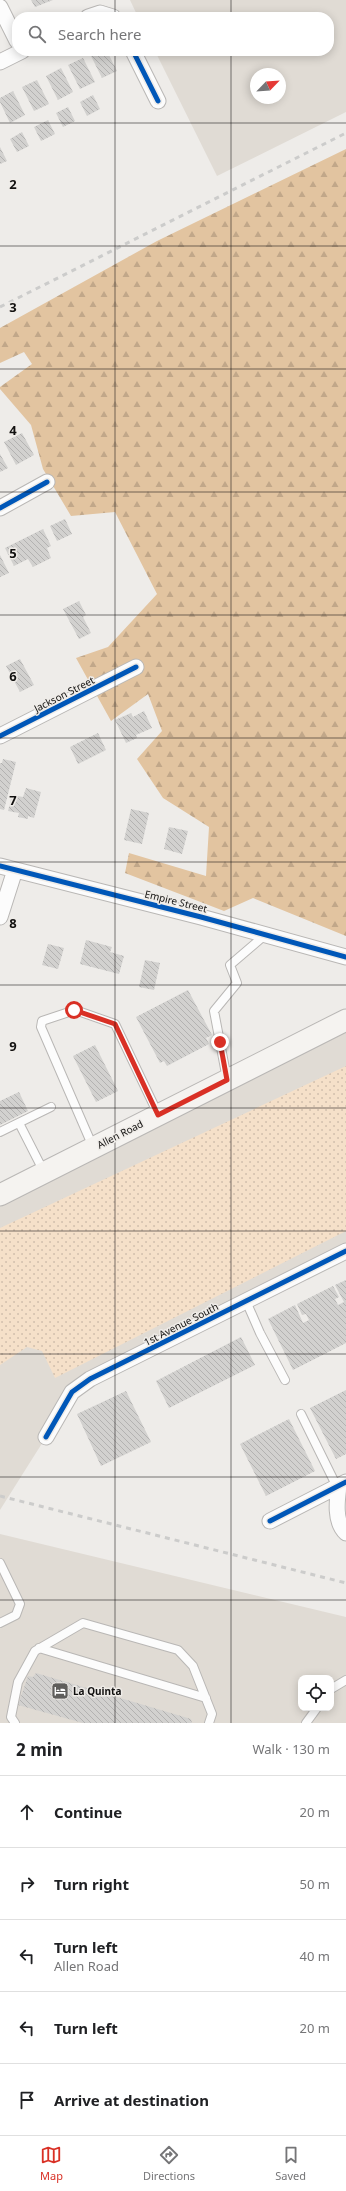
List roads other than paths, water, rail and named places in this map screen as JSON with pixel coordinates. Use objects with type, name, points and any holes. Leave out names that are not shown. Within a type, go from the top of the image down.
[{"type":"main road","name":"Allen Road","points":[[0,1195],[346,1020]]},
{"type":"street","points":[[0,7],[12,31]]},
{"type":"street","points":[[0,62],[12,56]]},
{"type":"street","points":[[136,56],[158,101]]},
{"type":"street","points":[[0,508],[47,482]]},
{"type":"street","name":"Jackson Street","points":[[0,736],[136,667]]},
{"type":"street","name":"Empire Street","points":[[0,866],[265,934],[346,957]]},
{"type":"street","points":[[0,917],[15,870]]},
{"type":"street","name":"1st Avenue South","points":[[46,1437],[72,1392],[90,1379],[346,1251]]},
{"type":"street","points":[[270,1521],[340,1485]]},
{"type":"street","points":[[340,1485],[337,1509],[342,1529],[346,1533]]},
{"type":"lane","points":[[227,1080],[214,1011],[236,983],[230,965],[265,934]]},
{"type":"lane","points":[[93,1148],[41,1026],[42,1021],[74,1010],[115,1024],[158,1115]]},
{"type":"lane","points":[[0,1132],[51,1107]]},
{"type":"lane","points":[[19,1123],[44,1173]]},
{"type":"lane","points":[[246,1301],[260,1333],[285,1380]]},
{"type":"lane","points":[[301,1414],[340,1485]]},
{"type":"lane","points":[[0,1563],[20,1604],[16,1615],[0,1624]]},
{"type":"lane","points":[[15,1723],[11,1717],[18,1682],[34,1651],[83,1623],[178,1650],[193,1666],[212,1714],[209,1723]]},
{"type":"lane","points":[[39,1648],[206,1698]]},
{"type":"lane","points":[[334,1687],[346,1680]]},
{"type":"lane","points":[[306,1723],[315,1711]]},
{"type":"railway","points":[[0,307],[346,133]]},
{"type":"railway","points":[[0,1496],[346,1583]]},
{"type":"place","name":"La Quinta","points":[[60,1691]]}]
